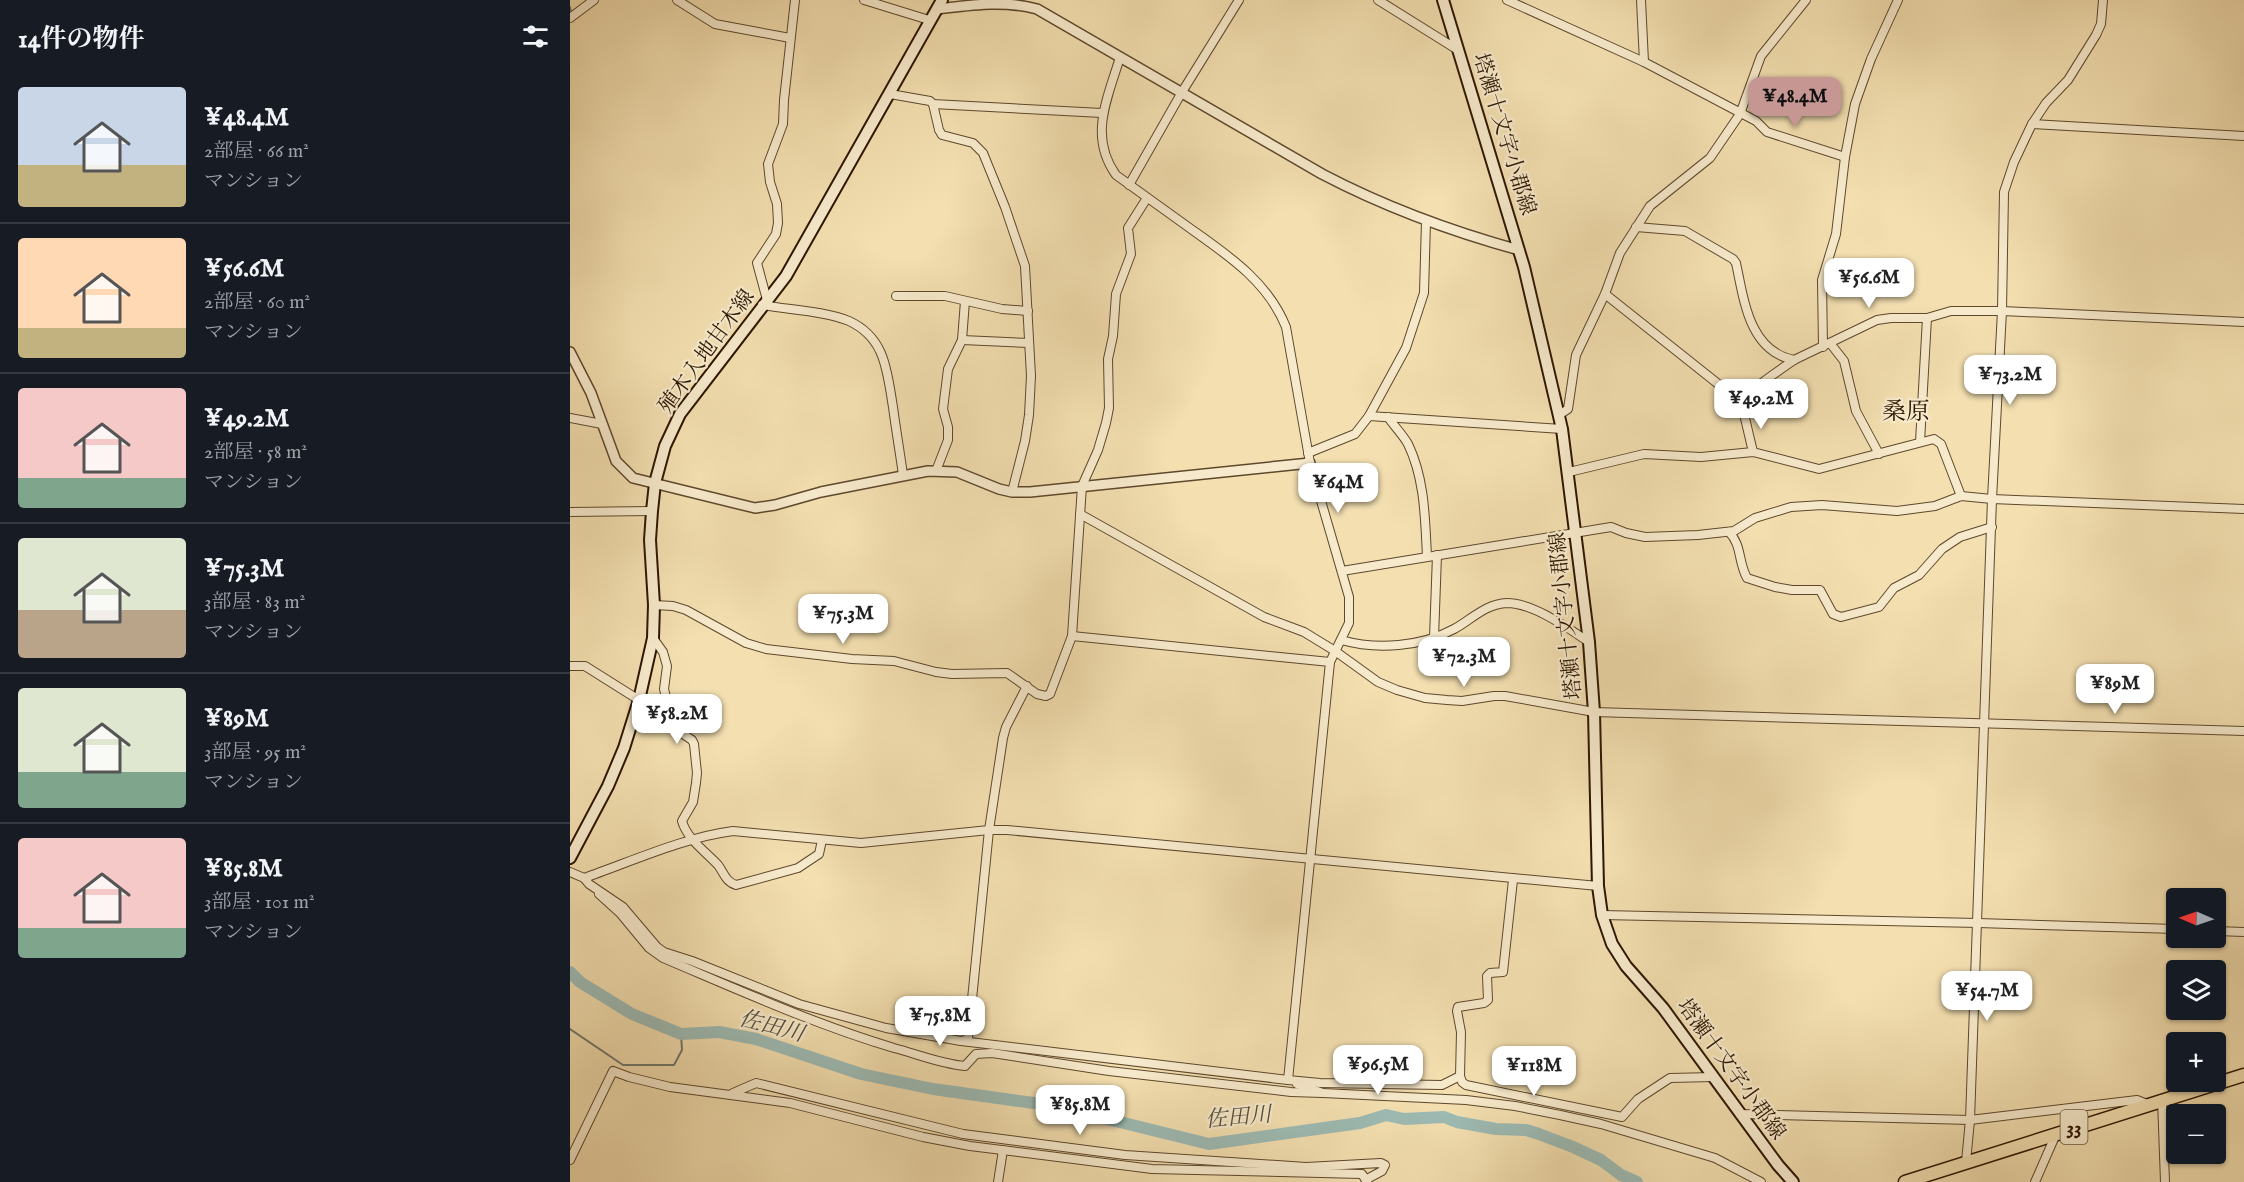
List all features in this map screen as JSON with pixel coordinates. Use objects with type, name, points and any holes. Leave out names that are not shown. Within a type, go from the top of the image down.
[{"type":"main road","name":"塔瀬十文字小郡線","points":[[1443,0],[1519,250],[1562,429],[1589,642],[1594,712],[1598,886],[1602,915],[1612,944],[1626,966],[1664,1008],[1740,1114],[1793,1182]]},
{"type":"main road","name":"殖木入地甘木線","points":[[570,858],[608,786],[624,748],[639,700],[653,638],[654,605],[650,540],[655,483],[665,446],[680,414],[786,276],[939,4]]},
{"type":"main road","name":"33","points":[[1905,1182],[2244,1075]]},
{"type":"street","points":[[570,18],[594,0]]},
{"type":"street","points":[[677,0],[715,24],[790,38]]},
{"type":"street","points":[[795,0],[783,100],[785,115],[768,164],[770,182],[777,204],[778,223],[776,234],[757,263],[764,303],[849,321],[864,330],[878,345],[885,359],[889,378],[903,476]]},
{"type":"street","points":[[864,0],[929,20]]},
{"type":"street","points":[[1129,185],[1182,92],[1239,0]]},
{"type":"street","points":[[1378,0],[1460,51]]},
{"type":"street","points":[[1507,0],[1644,62],[1756,121],[1767,132],[1845,157]]},
{"type":"street","points":[[1641,0],[1644,62]]},
{"type":"street","points":[[1559,416],[1568,410],[1576,355],[1605,294],[1620,254],[1636,227],[1650,206],[1710,158],[1740,114],[1761,56],[1806,0]]},
{"type":"street","points":[[1879,454],[1856,411],[1844,361],[1827,345],[1822,280],[1836,234],[1845,157],[1859,90],[1898,0]]},
{"type":"street","points":[[1966,1162],[1970,1120],[1986,724],[1992,499],[2002,311],[2004,192],[2014,162],[2032,124],[2046,103],[2067,80],[2096,35],[2101,24],[2103,0]]},
{"type":"street","points":[[939,4],[1017,3],[1037,9],[1365,197],[1426,221],[1519,250]]},
{"type":"street","points":[[1120,57],[1102,113],[1102,146],[1106,162],[1116,175],[1129,185],[1234,260],[1269,296],[1286,327],[1309,458],[1349,597],[1349,623],[1330,662],[1288,1080]]},
{"type":"street","points":[[890,94],[930,101],[933,104],[1102,113]]},
{"type":"street","points":[[933,104],[942,135],[973,143],[983,153],[1005,207],[1025,266],[1029,343],[1029,415],[1012,492]]},
{"type":"street","points":[[2032,124],[2244,136]]},
{"type":"street","points":[[654,605],[673,606],[686,610],[746,643],[766,649],[852,659],[894,661],[952,674],[1007,673],[1037,694],[1046,696],[1050,694],[1072,636],[1082,486],[1098,450],[1109,408],[1108,359],[1113,336],[1116,294],[1131,254],[1128,228],[1147,198]]},
{"type":"street","points":[[570,352],[591,393],[616,461],[633,478],[755,508],[776,505],[821,492],[928,471],[957,472],[1012,492],[1030,492],[1309,458],[1355,435],[1369,416],[1406,348],[1424,293],[1426,221]]},
{"type":"street","points":[[1636,227],[1685,231],[1733,259],[1736,263],[1749,319],[1756,333],[1775,352],[1794,360]]},
{"type":"street","points":[[1605,294],[1722,387],[1744,414],[1753,452]]},
{"type":"street","points":[[896,297],[945,296],[1002,309],[1028,311]]},
{"type":"street","points":[[936,471],[949,435],[943,409],[948,369],[962,340],[965,301]]},
{"type":"street","points":[[1744,414],[1759,385],[1794,360],[1877,320],[1928,318],[1951,310],[2244,322]]},
{"type":"street","points":[[1920,442],[1928,318]]},
{"type":"street","points":[[962,340],[1029,343]]},
{"type":"street","points":[[1369,416],[1562,429]]},
{"type":"street","points":[[1388,417],[1407,443],[1417,468],[1424,506],[1427,556]]},
{"type":"street","points":[[570,418],[602,424]]},
{"type":"street","points":[[1569,472],[1644,454],[1701,457],[1753,452],[1819,469],[1934,439],[1941,444],[1960,495]]},
{"type":"street","points":[[1342,571],[1611,526],[1635,535],[1660,537],[1729,532],[1755,518],[1791,507],[1822,505],[1906,511],[1935,506],[1960,495],[1992,499],[2244,509]]},
{"type":"street","points":[[570,512],[652,510]]},
{"type":"street","points":[[1080,514],[1264,617],[1304,632],[1378,682],[1425,698],[1462,701],[1505,696],[1594,712],[2244,731]]},
{"type":"street","points":[[1729,532],[1738,543],[1746,578],[1792,590],[1820,590],[1833,614],[1841,617],[1879,607],[1894,588],[1919,575],[1942,549],[1960,537],[1992,527]]},
{"type":"street","points":[[1434,638],[1437,555]]},
{"type":"street","points":[[1341,640],[1370,645],[1421,642],[1456,628],[1486,608],[1509,603],[1538,612],[1559,622],[1589,642]]},
{"type":"street","points":[[1072,636],[1330,662]]},
{"type":"street","points":[[653,638],[663,652],[667,666],[664,688],[672,722],[677,730],[692,740],[694,744],[696,783],[693,802],[682,821],[693,840],[719,867],[729,882],[736,885],[798,868],[819,854],[822,840]]},
{"type":"street","points":[[570,666],[585,666],[639,700]]},
{"type":"street","points":[[961,1041],[968,1039],[989,830],[1003,738],[1006,727],[1027,686]]},
{"type":"street","points":[[586,881],[693,840],[733,831],[875,843],[989,830],[1513,880],[1598,886]]},
{"type":"street","points":[[570,872],[623,907],[657,947],[664,952],[692,961],[799,1005],[886,1028],[961,1041],[1320,1083],[1442,1085],[1460,1076]]},
{"type":"street","points":[[1513,880],[1503,972],[1490,973],[1487,976],[1488,1000],[1484,1003],[1458,1007],[1462,1082],[1466,1085],[1622,1117],[1638,1099],[1670,1078],[1714,1077]]},
{"type":"street","points":[[586,881],[620,913],[648,948],[663,958],[763,1001],[879,1043],[960,1065],[968,1064],[976,1053]]},
{"type":"street","points":[[1602,915],[2166,929]]},
{"type":"street","points":[[2226,931],[2244,932]]},
{"type":"street","points":[[961,1041],[968,1049],[976,1053],[992,1053],[1109,1071],[1290,1092],[1466,1100],[1549,1113],[1601,1124],[1714,1158],[1761,1182]]},
{"type":"street","points":[[570,1160],[613,1071],[670,1087],[790,1102],[923,1137],[1003,1150],[1152,1169],[1362,1174],[1367,1181],[1382,1171],[1385,1165],[1381,1163],[1306,1167],[1125,1155],[963,1134],[756,1083],[731,1094]]},
{"type":"street","points":[[1288,1080],[1323,1093]]},
{"type":"street","points":[[1740,1114],[1970,1120],[2137,1100],[2147,1104]]},
{"type":"street","points":[[2162,1100],[2165,1182]]},
{"type":"street","points":[[2035,1182],[2057,1133]]},
{"type":"street","points":[[998,1182],[1003,1150]]},
{"type":"waterway","points":[[570,7],[571,12]]},
{"type":"waterway","name":"佐田川","points":[[570,972],[580,982],[632,1014],[681,1034],[719,1032],[756,1039],[861,1074],[933,1089],[1055,1106],[1209,1144],[1360,1123],[1386,1115],[1404,1119],[1444,1117],[1457,1122],[1496,1129],[1526,1130],[1539,1134],[1601,1160],[1621,1175],[1637,1182]]},
{"type":"waterway","points":[[570,1029],[623,1065],[674,1065],[682,1050],[681,1034]]},
{"type":"district","name":"桑原","points":[[1906,411]]}]
